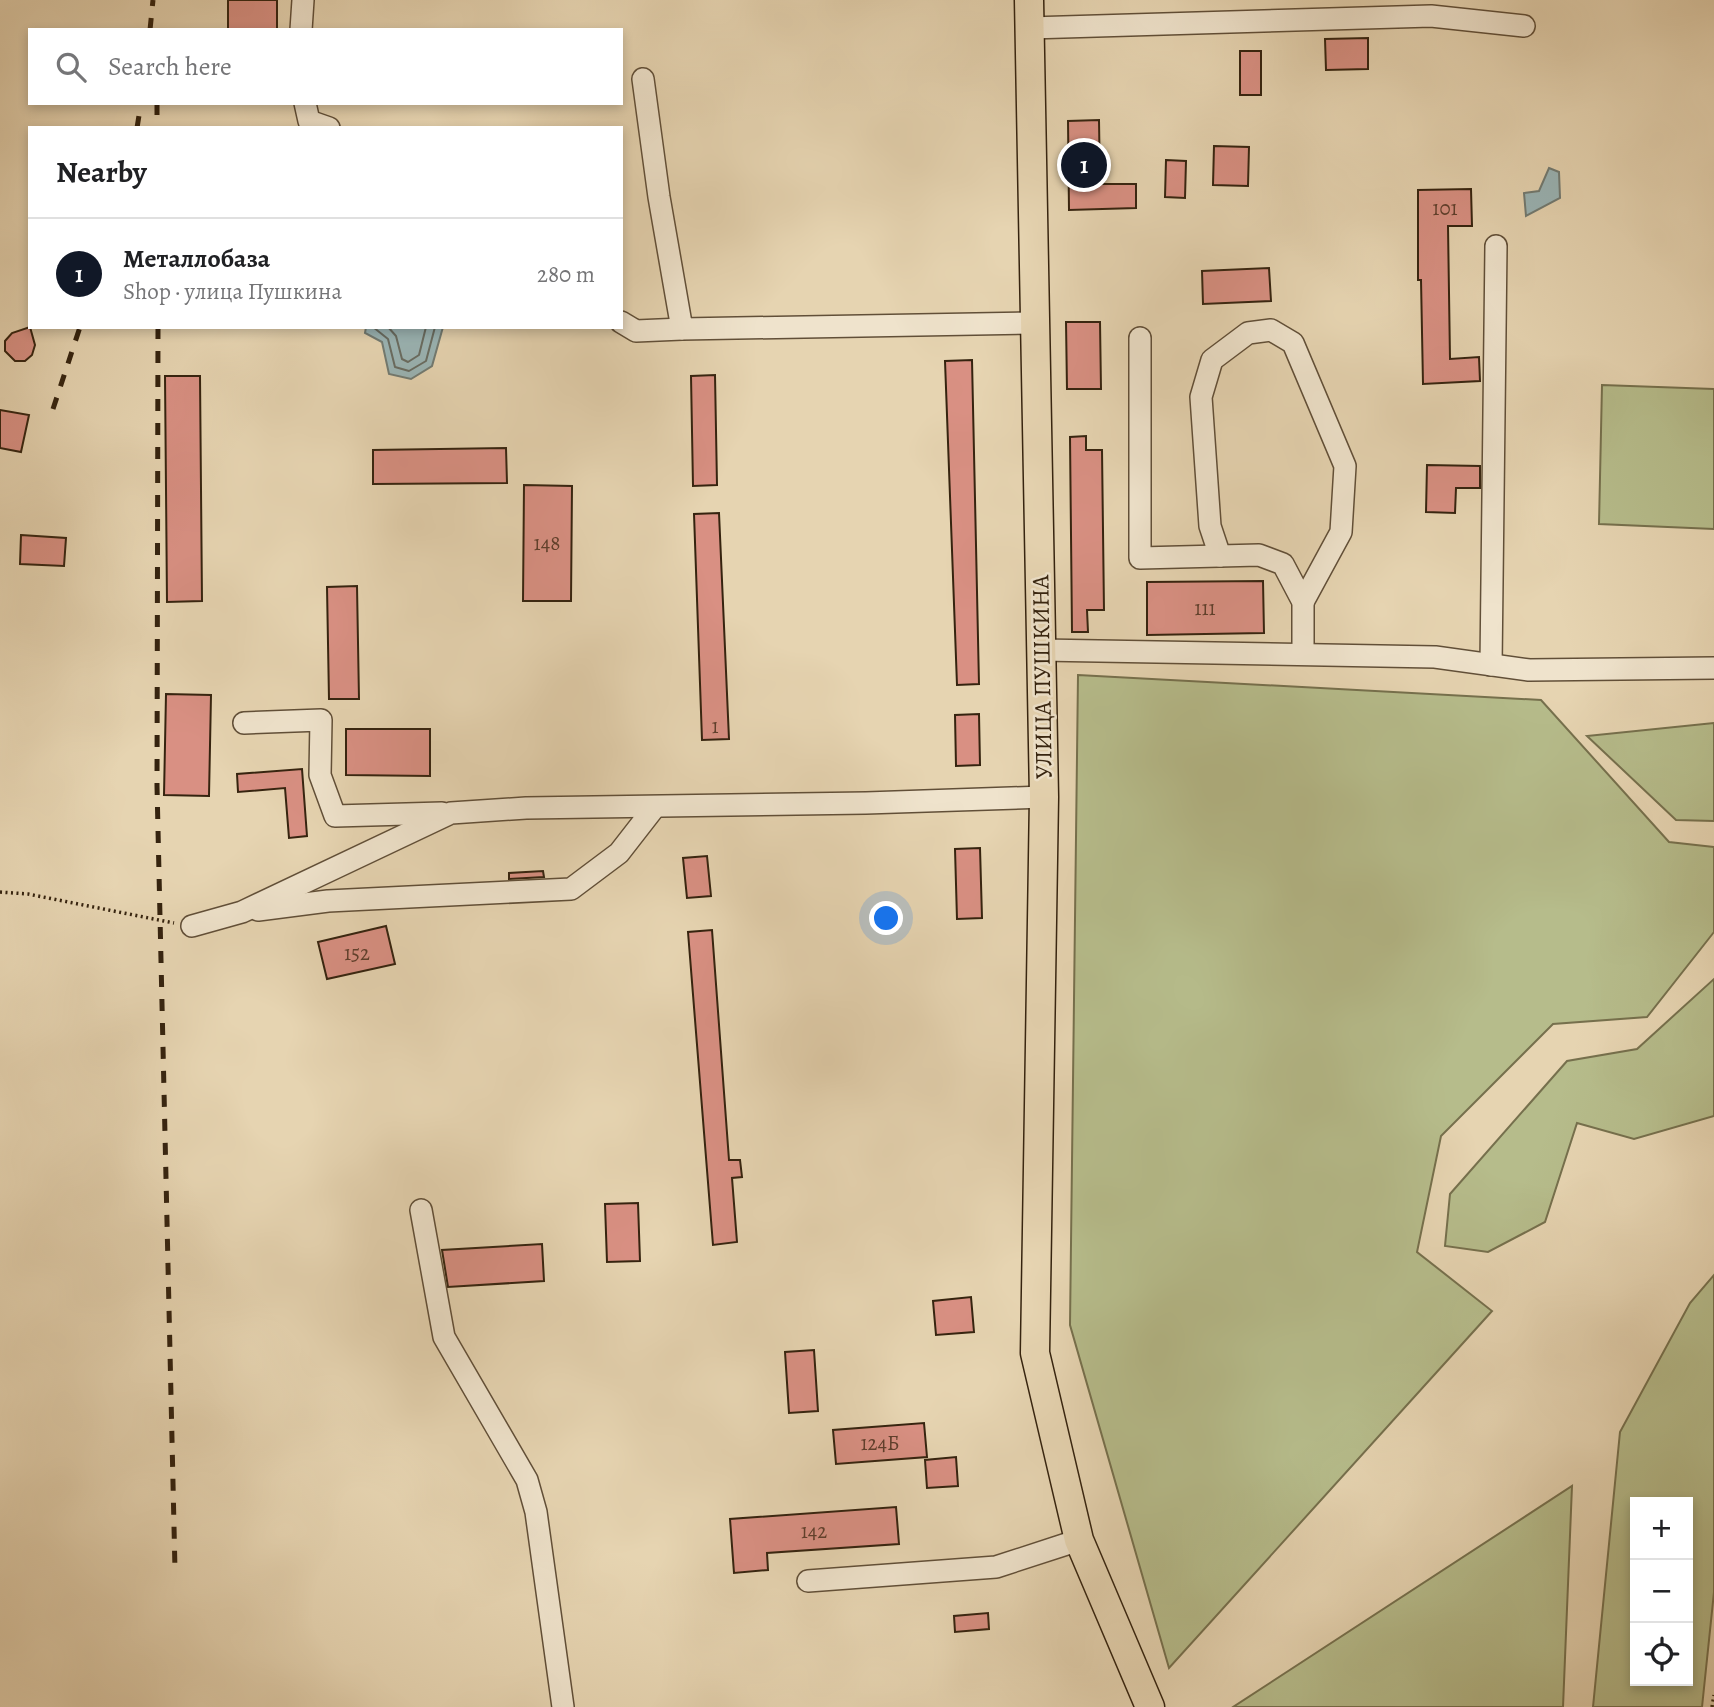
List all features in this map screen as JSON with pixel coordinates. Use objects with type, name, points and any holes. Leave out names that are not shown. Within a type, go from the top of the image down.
[{"type":"main road","name":"УЛИЦА ПУШКИНА","points":[[1029,0],[1044,797],[1035,1353],[1079,1541],[1150,1707]]},
{"type":"lane","points":[[301,28],[303,0]]},
{"type":"lane","points":[[1030,29],[1431,16],[1524,26]]},
{"type":"lane","points":[[643,79],[659,197],[682,328]]},
{"type":"lane","points":[[305,105],[309,121],[323,126]]},
{"type":"lane","points":[[1491,664],[1496,246]]},
{"type":"lane","points":[[623,323],[636,331],[1035,323]]},
{"type":"lane","points":[[1220,556],[1210,526],[1201,397],[1212,360],[1248,333],[1271,330],[1293,344],[1345,466],[1341,532],[1303,601],[1303,653]]},
{"type":"lane","points":[[1140,338],[1140,558],[1259,555],[1283,565],[1303,601]]},
{"type":"lane","points":[[1041,650],[1435,657],[1529,670],[1714,668]]},
{"type":"lane","points":[[244,723],[321,720],[320,775],[335,816],[526,808],[654,808],[1044,797]]},
{"type":"lane","points":[[192,926],[242,912],[328,901],[571,889],[619,853],[654,808]]},
{"type":"lane","points":[[242,912],[451,813]]},
{"type":"lane","points":[[421,1210],[444,1336],[527,1480],[536,1512],[563,1707]]},
{"type":"lane","points":[[808,1581],[996,1567],[1079,1541]]},
{"type":"path","points":[[0,892],[28,894],[192,926]]},
{"type":"path","points":[[1712,1707],[1714,1695]]},
{"type":"green space","points":[[1602,385],[1714,389],[1714,529],[1599,524]]},
{"type":"green space","points":[[1078,675],[1541,700],[1669,842],[1714,847],[1714,932],[1647,1017],[1553,1024],[1441,1136],[1417,1252],[1492,1311],[1169,1668],[1070,1325]]},
{"type":"green space","points":[[1714,723],[1714,821],[1676,820],[1587,736]]},
{"type":"green space","points":[[1714,979],[1714,1116],[1634,1139],[1577,1123],[1545,1222],[1488,1252],[1445,1246],[1450,1194],[1567,1061],[1637,1049]]},
{"type":"green space","points":[[1714,1275],[1714,1592],[1702,1707],[1593,1707],[1620,1432],[1690,1303]]},
{"type":"green space","points":[[1572,1486],[1563,1707],[1233,1707]]},
{"type":"water","points":[[1549,168],[1559,172],[1560,198],[1526,216],[1524,193],[1539,191]]},
{"type":"water","points":[[366,329],[442,329],[432,366],[411,379],[389,374],[382,342],[365,333]]},
{"type":"building","points":[[228,0],[277,0],[277,28],[228,28]]},
{"type":"building","points":[[1368,38],[1368,69],[1326,70],[1325,39]]},
{"type":"building","points":[[1240,51],[1261,51],[1261,95],[1240,95]]},
{"type":"building","points":[[1099,120],[1100,184],[1136,184],[1136,208],[1069,210],[1068,121]]},
{"type":"building","points":[[1214,146],[1249,147],[1248,186],[1213,185]]},
{"type":"building","points":[[1166,160],[1186,161],[1185,198],[1165,197]]},
{"type":"building","points":[[1471,189],[1472,226],[1448,226],[1450,359],[1479,357],[1480,381],[1423,384],[1421,280],[1418,280],[1418,190]]},
{"type":"building","points":[[1269,268],[1271,301],[1203,304],[1202,271]]},
{"type":"building","points":[[1066,322],[1100,322],[1101,389],[1067,389]]},
{"type":"building","points":[[31,329],[35,345],[32,355],[25,361],[15,361],[5,351],[5,341],[12,333]]},
{"type":"building","points":[[972,360],[979,684],[957,685],[945,361]]},
{"type":"building","points":[[715,375],[717,485],[693,486],[691,376]]},
{"type":"building","points":[[165,376],[200,376],[202,601],[167,602]]},
{"type":"building","points":[[0,410],[29,415],[21,452],[0,448]]},
{"type":"building","points":[[1086,436],[1086,450],[1102,450],[1104,610],[1087,610],[1088,632],[1072,632],[1070,437]]},
{"type":"building","points":[[506,448],[507,483],[373,484],[373,450]]},
{"type":"building","points":[[1427,465],[1480,466],[1480,488],[1456,488],[1455,513],[1426,512]]},
{"type":"building","points":[[524,485],[572,486],[571,601],[523,601]]},
{"type":"building","points":[[719,513],[729,739],[702,740],[694,514]]},
{"type":"building","points":[[21,535],[66,538],[64,566],[20,564]]},
{"type":"building","points":[[1263,581],[1264,633],[1147,635],[1147,582]]},
{"type":"building","points":[[357,586],[359,699],[329,699],[327,587]]},
{"type":"building","points":[[166,694],[211,695],[209,796],[164,795]]},
{"type":"building","points":[[979,714],[980,765],[956,766],[955,715]]},
{"type":"building","points":[[346,729],[430,729],[430,776],[346,775]]},
{"type":"building","points":[[302,769],[307,836],[289,838],[285,788],[238,792],[237,774]]},
{"type":"building","points":[[980,848],[982,918],[957,919],[955,849]]},
{"type":"building","points":[[707,856],[711,896],[687,898],[683,858]]},
{"type":"building","points":[[543,871],[544,877],[509,879],[509,873]]},
{"type":"building","points":[[386,926],[395,964],[327,979],[318,942]]},
{"type":"building","points":[[712,930],[729,1160],[740,1160],[742,1177],[732,1178],[737,1242],[713,1245],[688,932]]},
{"type":"building","points":[[638,1203],[640,1261],[607,1262],[605,1204]]},
{"type":"building","points":[[542,1244],[544,1281],[448,1287],[442,1250]]},
{"type":"building","points":[[971,1297],[974,1332],[936,1335],[933,1301]]},
{"type":"building","points":[[814,1350],[818,1411],[789,1413],[785,1352]]},
{"type":"building","points":[[924,1423],[927,1457],[836,1464],[833,1430]]},
{"type":"building","points":[[956,1457],[958,1486],[927,1488],[925,1460]]},
{"type":"building","points":[[896,1507],[899,1544],[767,1553],[768,1570],[734,1573],[730,1519]]},
{"type":"building","points":[[988,1613],[989,1629],[955,1632],[954,1616]]},
{"type":"railway","points":[[150,28],[153,0]]},
{"type":"railway","points":[[137,126],[141,105]]},
{"type":"railway","points":[[157,105],[157,126]]},
{"type":"railway","points":[[53,409],[79,329]]},
{"type":"railway","points":[[158,329],[157,786],[175,1570]]},
{"type":"place","name":"Металлобаза","points":[[1084,165]]}]
